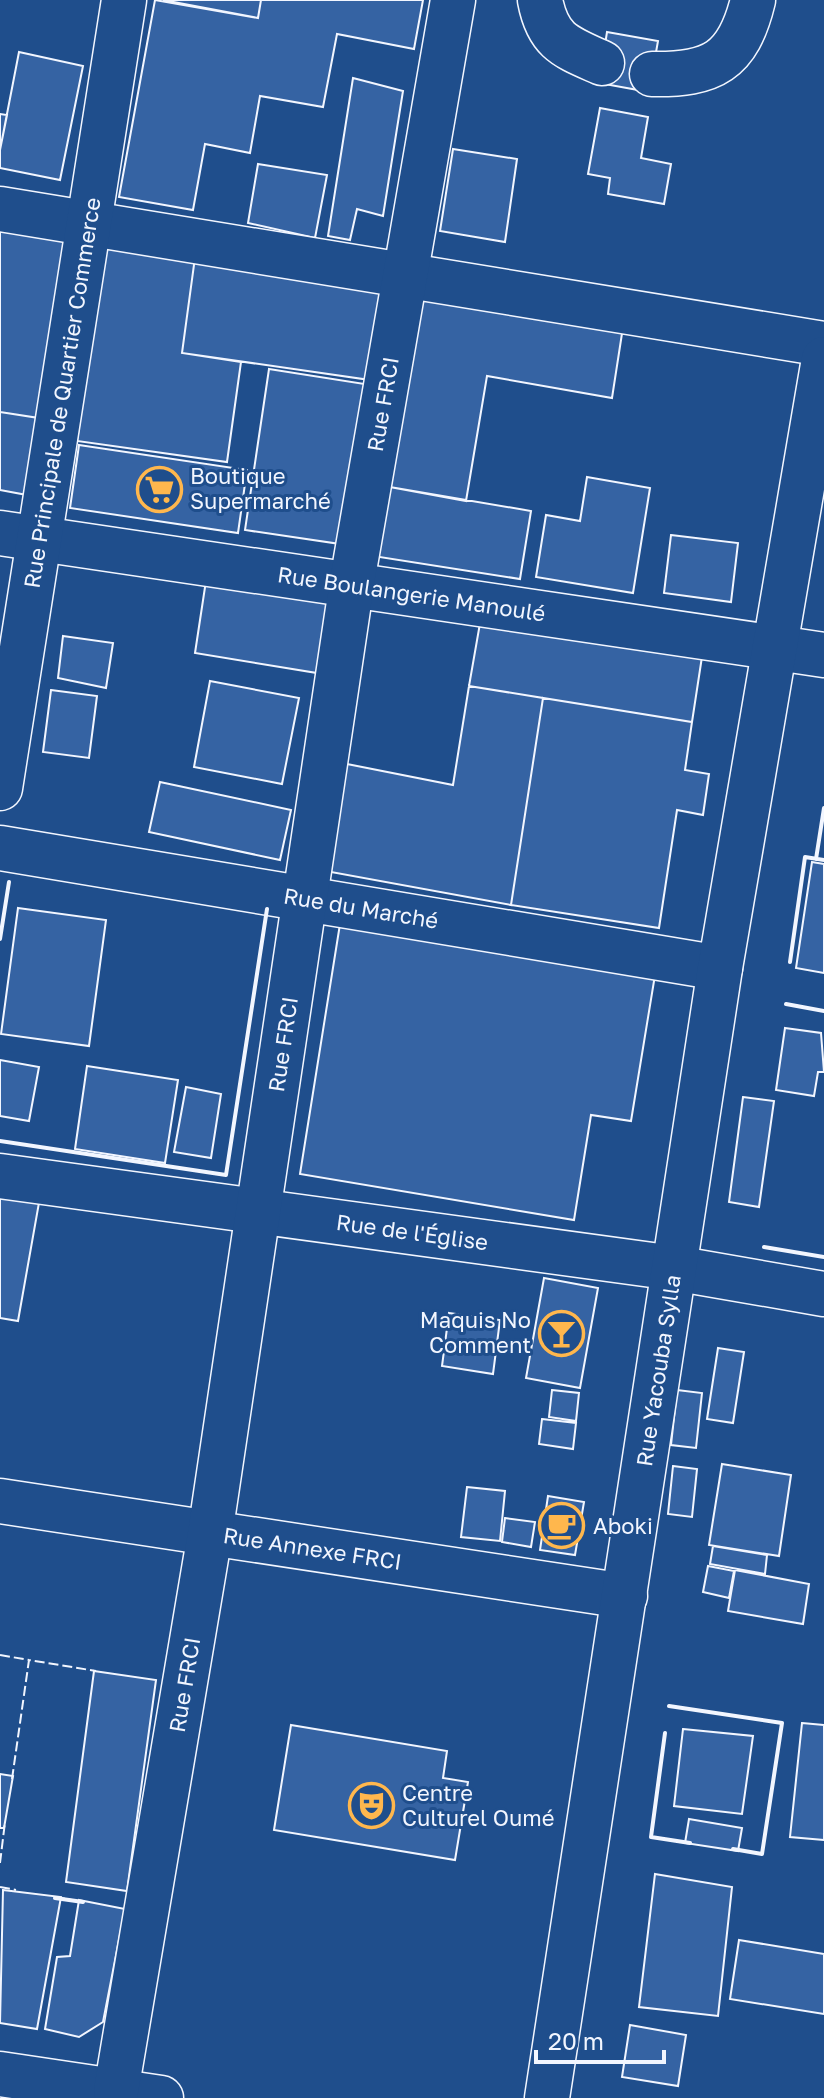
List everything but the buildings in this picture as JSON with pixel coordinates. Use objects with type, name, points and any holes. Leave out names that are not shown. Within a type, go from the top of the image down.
[{"type":"street","name":"Rue Principale de Quartier Commerce","points":[[0,788],[19,536],[89,221],[124,0]]},
{"type":"street","name":"Rue FRCI","points":[[116,2091],[210,1534],[307,900],[352,582],[453,0]]},
{"type":"street","points":[[540,0],[544,20],[560,44],[602,63]]},
{"type":"street","points":[[652,74],[691,75],[716,65],[740,36],[753,0]]},
{"type":"street","points":[[0,209],[89,221],[824,344]]},
{"type":"street","name":"Rue Yacouba Sylla","points":[[547,2098],[720,968],[773,645],[819,425],[824,359]]},
{"type":"street","name":"Rue Boulangerie Manoulé","points":[[19,536],[352,582],[824,655]]},
{"type":"street","name":"Rue du Marché","points":[[0,848],[720,968]]},
{"type":"street","name":"Rue de l'Église","points":[[0,1176],[674,1268],[824,1294]]},
{"type":"street","name":"Rue Annexe FRCI","points":[[0,1501],[625,1596]]},
{"type":"street","points":[[0,2074],[161,2098]]},
{"type":"fence","points":[[0,1655],[29,1660]]},
{"type":"fence","points":[[12,1779],[29,1660],[96,1671]]},
{"type":"fence","points":[[0,1863],[5,1822]]},
{"type":"fence","points":[[0,1887],[16,1890]]},
{"type":"fence","points":[[55,1897],[83,1902]]},
{"type":"wall","points":[[816,859],[824,808]]},
{"type":"wall","points":[[790,962],[805,857],[824,860]]},
{"type":"wall","points":[[0,939],[9,882]]},
{"type":"wall","points":[[0,1141],[226,1175],[267,909]]},
{"type":"wall","points":[[786,1004],[824,1011]]},
{"type":"wall","points":[[764,1247],[824,1257]]},
{"type":"wall","points":[[669,1706],[782,1723],[762,1854],[733,1849]]},
{"type":"wall","points":[[665,1733],[651,1837],[690,1843]]},
{"type":"wall","points":[[55,1898],[83,1902]]},
{"type":"place","name":"Boutique Supermarché","points":[[159,489]]},
{"type":"place","name":"Maquis No Comment","points":[[562,1333]]},
{"type":"place","name":"Aboki","points":[[562,1526]]},
{"type":"place","name":"Centre Culturel Oumé","points":[[371,1806]]}]
